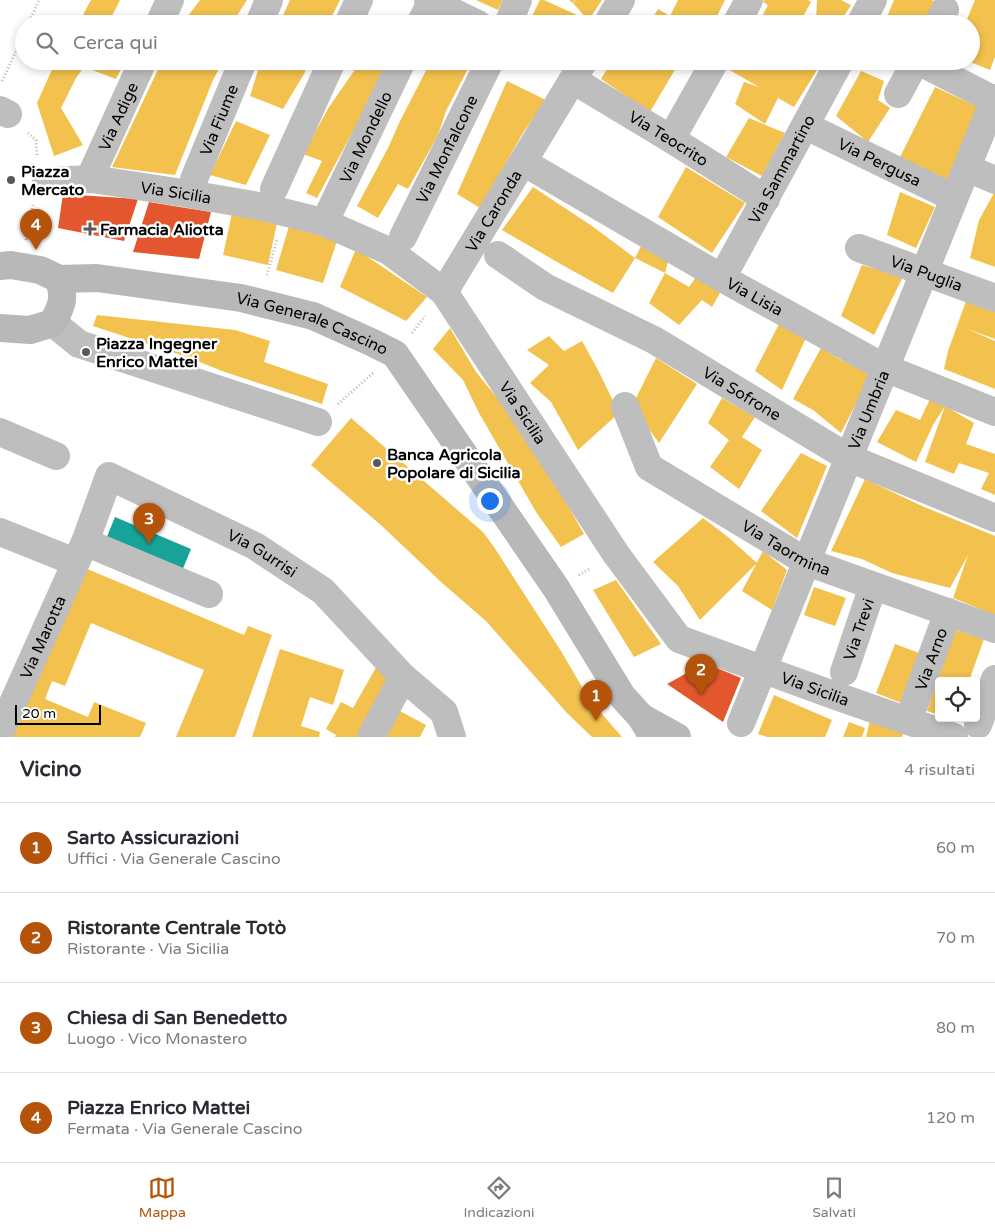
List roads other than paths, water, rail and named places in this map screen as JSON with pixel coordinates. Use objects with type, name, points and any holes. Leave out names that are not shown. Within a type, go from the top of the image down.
[{"type":"street","points":[[163,15],[170,0]]},
{"type":"street","points":[[263,15],[269,0]]},
{"type":"street","points":[[352,15],[359,0]]},
{"type":"street","points":[[512,15],[518,0]]},
{"type":"street","points":[[612,15],[621,0]]},
{"type":"street","points":[[741,15],[749,0]]},
{"type":"street","points":[[865,15],[873,0]]},
{"type":"street","points":[[428,6],[453,15]]},
{"type":"street","name":"Via Adige","points":[[94,172],[139,70]]},
{"type":"street","name":"Via Fiume","points":[[194,179],[239,70]]},
{"type":"street","points":[[279,201],[329,70]]},
{"type":"street","name":"Via Mondello","points":[[330,211],[398,70]]},
{"type":"street","name":"Via Monfalcone","points":[[403,237],[486,70]]},
{"type":"street","name":"Via Caronda","points":[[444,292],[523,162],[573,70]]},
{"type":"street","name":"Via Teocrito","points":[[577,70],[671,139],[766,199]]},
{"type":"street","points":[[671,139],[710,70]]},
{"type":"street","name":"Via Sammartino","points":[[722,278],[835,70]]},
{"type":"street","points":[[898,94],[912,70]]},
{"type":"street","points":[[935,70],[995,99]]},
{"type":"street","name":"Via Umbria","points":[[741,723],[995,99]]},
{"type":"street","name":"Via Pergusa","points":[[806,126],[954,198]]},
{"type":"street","name":"Via Lisia","points":[[523,162],[722,278],[886,368],[995,412]]},
{"type":"street","points":[[967,168],[995,180]]},
{"type":"street","name":"Via Sicilia","points":[[46,181],[92,179],[183,192],[259,206],[279,201],[389,251],[444,292],[616,554],[679,639],[911,722],[966,731]]},
{"type":"street","name":"Via Puglia","points":[[859,248],[995,298]]},
{"type":"street","name":"Via Sofrone","points":[[498,255],[545,287],[654,340],[849,458],[995,518]]},
{"type":"street","points":[[0,266],[40,270],[59,279],[63,293],[62,302],[53,323],[30,330],[0,328]]},
{"type":"street","name":"Via Generale Cascino","points":[[59,279],[97,278],[260,302],[313,316],[395,354],[556,588],[622,696],[647,727]]},
{"type":"street","points":[[53,323],[79,344],[318,422]]},
{"type":"street","name":"Via Taormina","points":[[625,406],[649,468],[807,562],[995,629]]},
{"type":"street","points":[[0,432],[56,456]]},
{"type":"street","name":"Via Gurrisi","points":[[80,552],[109,476],[254,546],[323,591],[448,724]]},
{"type":"street","points":[[0,532],[80,552],[209,594]]},
{"type":"street","name":"Via Marotta","points":[[0,732],[80,552]]},
{"type":"street","name":"Via Trevi","points":[[844,672],[873,586]]},
{"type":"street","name":"Via Arno","points":[[911,722],[948,612]]},
{"type":"street","points":[[371,737],[403,677]]},
{"type":"street","points":[[966,731],[995,679]]},
{"type":"street","points":[[647,727],[676,737]]},
{"type":"place","name":"Piazza Mercato","points":[[11,180]]},
{"type":"place","name":"Farmacia Aliotta","points":[[90,229]]},
{"type":"place","name":"Piazza Enrico Mattei","points":[[36,250]]},
{"type":"place","name":"Piazza Ingegner Enrico Mattei","points":[[86,352]]},
{"type":"place","name":"Banca Agricola Popolare di Sicilia","points":[[377,463]]},
{"type":"place","name":"Chiesa di San Benedetto","points":[[149,544]]},
{"type":"place","name":"Ristorante Centrale Totò","points":[[701,695]]},
{"type":"place","name":"Sarto Assicurazioni","points":[[596,721]]}]
